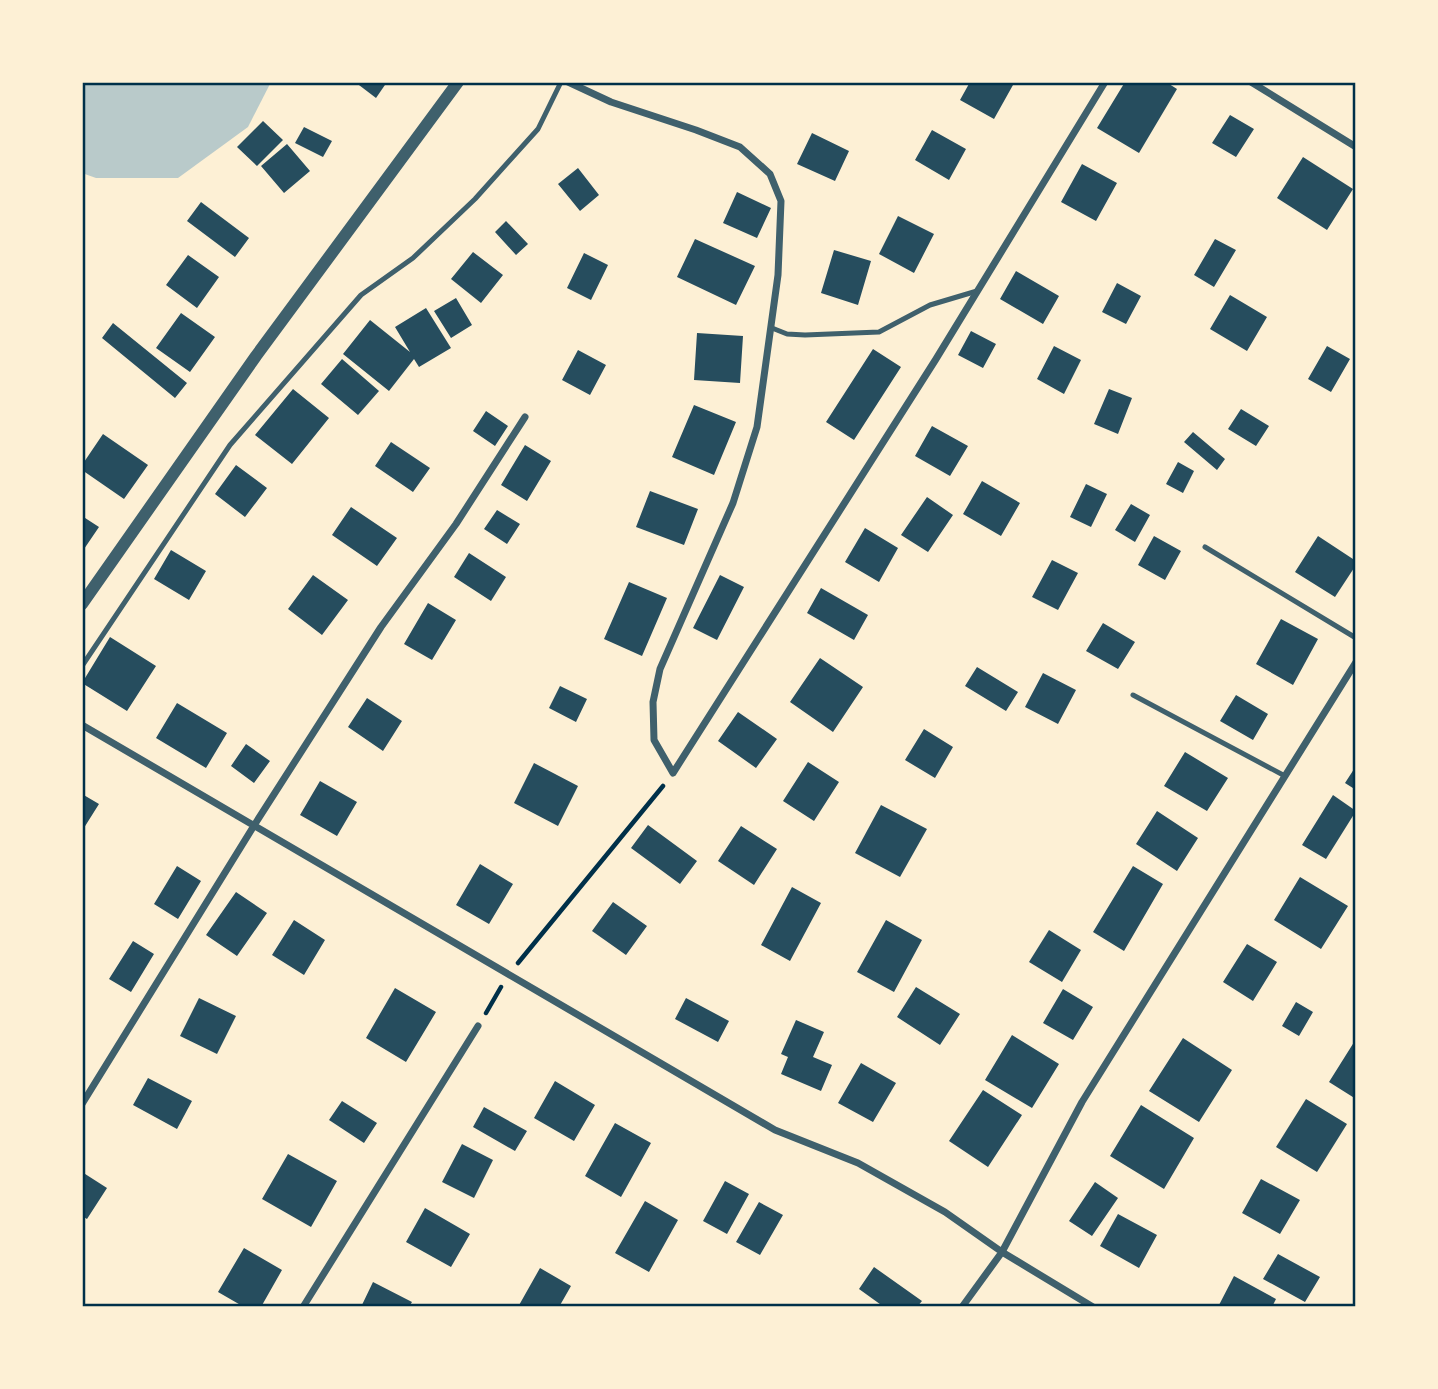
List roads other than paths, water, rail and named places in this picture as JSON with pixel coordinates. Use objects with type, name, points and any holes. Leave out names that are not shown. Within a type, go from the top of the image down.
[{"type":"street","points":[[82,604],[256,356],[458,82]]},
{"type":"street","points":[[568,82],[611,102],[740,147],[770,174],[781,201],[780,251],[772,328],[757,427],[733,503],[660,670],[653,702],[654,740],[673,773],[1105,82]]},
{"type":"street","points":[[1251,82],[1356,147]]},
{"type":"street","points":[[82,1104],[381,626],[456,524],[525,417]]},
{"type":"street","points":[[962,1307],[1002,1252],[1082,1102],[1356,662]]},
{"type":"street","points":[[82,724],[775,1130],[858,1163],[902,1187],[1093,1307]]},
{"type":"street","points":[[303,1307],[478,1026]]},
{"type":"lane","points":[[82,666],[230,445],[361,295],[413,258],[475,200],[538,129],[561,82]]},
{"type":"lane","points":[[772,328],[787,334],[805,335],[879,332],[930,305],[977,290]]},
{"type":"lane","points":[[1205,547],[1356,638]]},
{"type":"lane","points":[[1133,695],[1285,776]]}]
